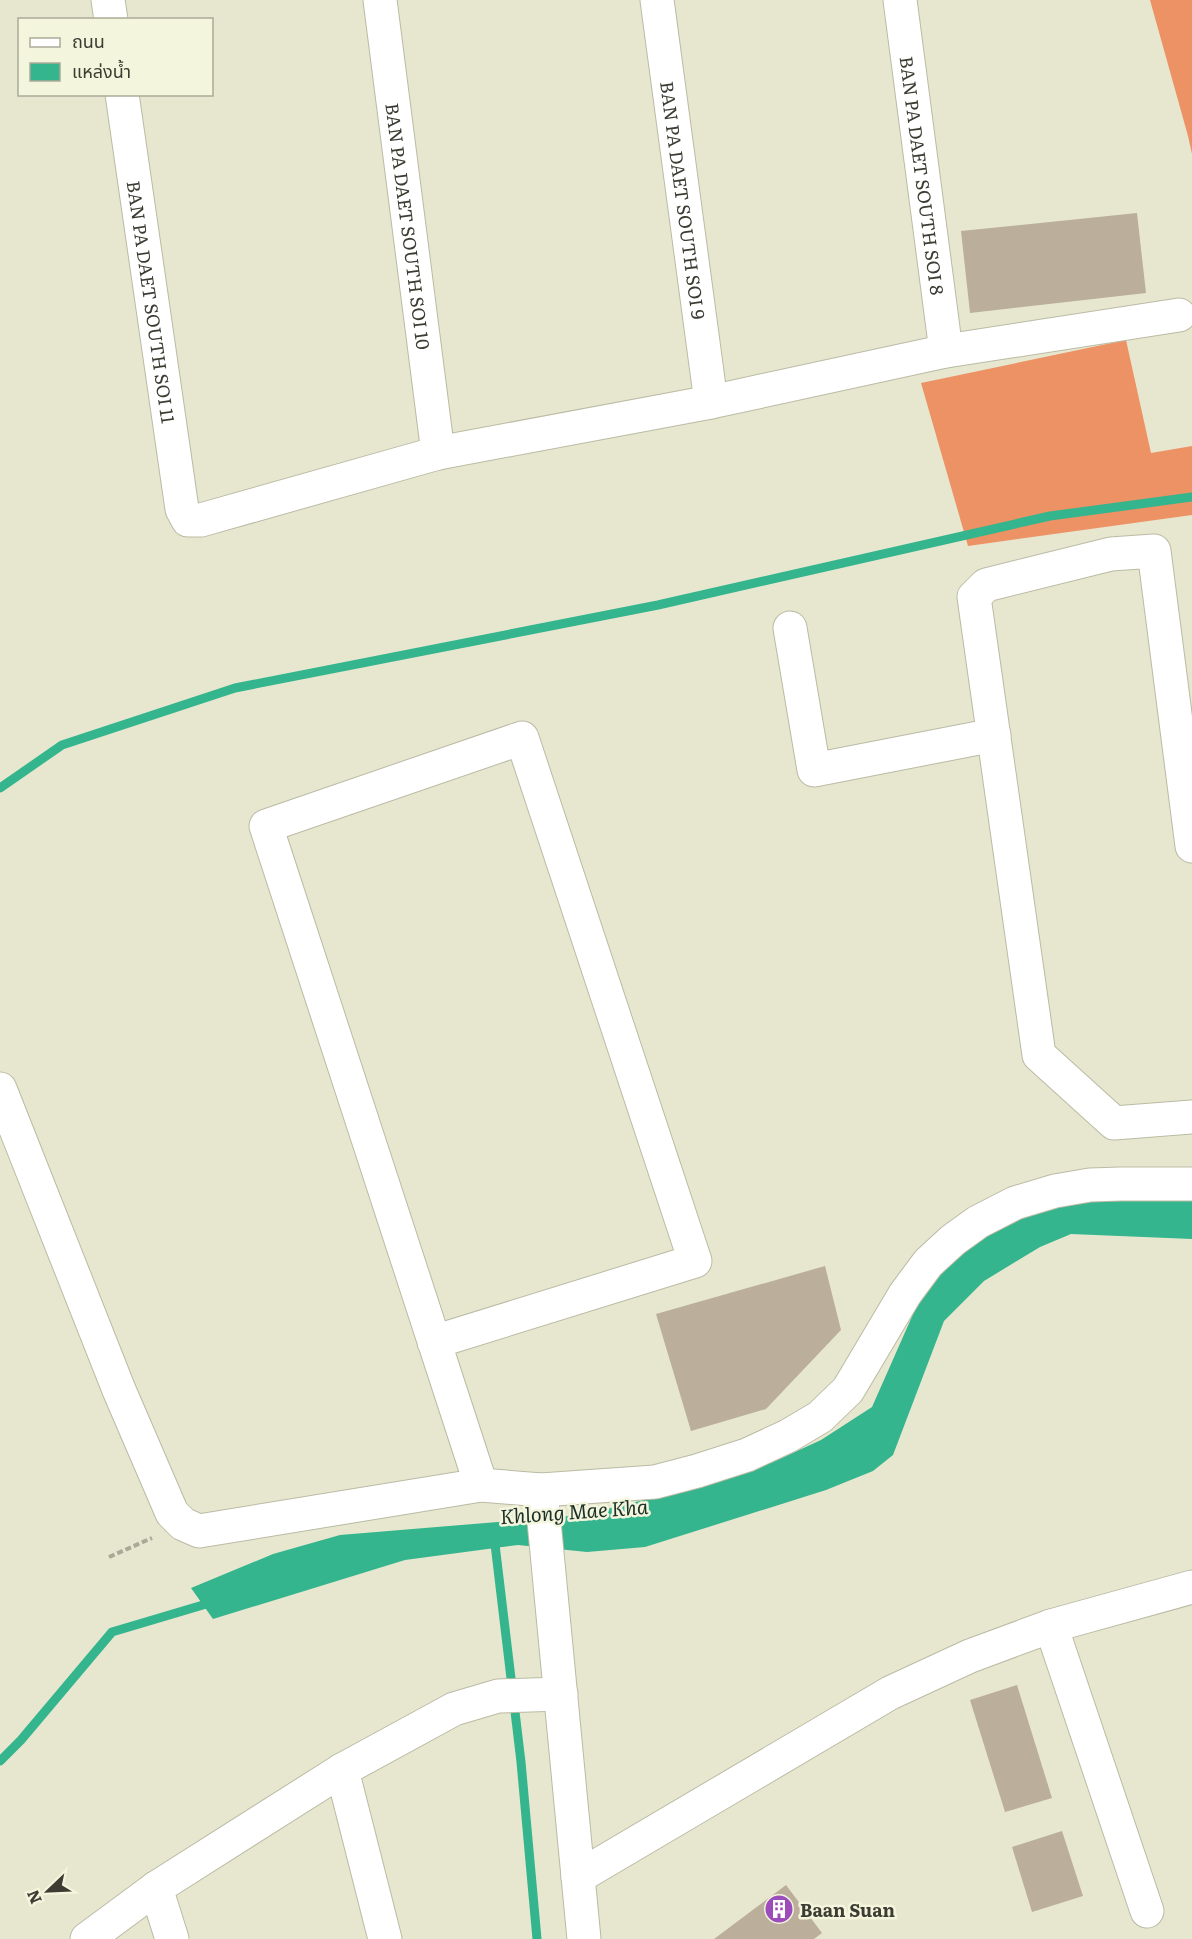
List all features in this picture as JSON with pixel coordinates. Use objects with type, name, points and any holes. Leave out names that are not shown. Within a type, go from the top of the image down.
[{"type":"street","points":[[108,0],[111,18]]},
{"type":"street","name":"BAN PA DAET SOUTH SOI 10","points":[[380,0],[438,453]]},
{"type":"street","name":"BAN PA DAET SOUTH SOI 9","points":[[657,0],[711,402]]},
{"type":"street","name":"BAN PA DAET SOUTH SOI 8","points":[[900,0],[946,351]]},
{"type":"street","name":"BAN PA DAET SOUTH SOI 11","points":[[122,96],[182,509],[188,520],[201,520],[438,453]]},
{"type":"street","points":[[438,453],[711,402],[946,351],[1179,315]]},
{"type":"street","points":[[1192,846],[1154,551],[1111,554],[986,585],[974,597],[1040,1055],[1114,1123],[1192,1117]]},
{"type":"street","points":[[790,628],[814,770],[994,735]]},
{"type":"street","points":[[434,1342],[695,1261],[522,738],[266,826],[434,1342],[481,1485]]},
{"type":"street","points":[[0,1089],[119,1390],[172,1513],[183,1524],[199,1531],[481,1485],[541,1490],[655,1482],[747,1455],[788,1436],[820,1417],[848,1390],[905,1294],[928,1263],[953,1240],[978,1222],[1015,1203],[1055,1191],[1090,1185],[1192,1185]]},
{"type":"street","points":[[541,1490],[584,1939]]},
{"type":"street","points":[[578,1877],[890,1693],[970,1656],[1051,1626],[1192,1587]]},
{"type":"street","points":[[1051,1626],[1147,1911]]},
{"type":"street","points":[[87,1939],[156,1887],[342,1770],[454,1709],[513,1696],[561,1694]]},
{"type":"street","points":[[342,1770],[385,1939]]},
{"type":"street","points":[[156,1887],[172,1939]]},
{"type":"path","points":[[109,1557],[183,1524]]},
{"type":"shaded area","points":[[1150,0],[1192,0],[1192,154],[1188,136]]},
{"type":"shaded area","points":[[1126,340],[1151,453],[1192,446],[1192,515],[968,546],[921,383]]},
{"type":"water","points":[[1067,1193],[1192,1194],[1192,1239],[1071,1234],[1040,1247],[984,1281],[944,1321],[893,1455],[873,1471],[826,1490],[645,1547],[587,1552],[518,1545],[405,1560],[213,1619],[191,1588],[273,1554],[340,1535],[582,1515],[685,1490],[773,1462],[821,1440],[872,1407],[914,1312],[958,1243]]},
{"type":"building","points":[[1137,213],[1146,293],[970,313],[961,231]]},
{"type":"building","points":[[825,1266],[841,1330],[766,1409],[691,1431],[656,1314]]},
{"type":"building","points":[[1017,1685],[1052,1798],[1005,1812],[970,1700]]},
{"type":"building","points":[[1062,1831],[1083,1896],[1032,1912],[1012,1847]]},
{"type":"building","name":"Baan Suan","points":[[786,1885],[822,1933],[814,1939],[714,1939]]},
{"type":"waterway","points":[[0,788],[62,745],[235,688],[658,605],[1050,516],[1192,497]]},
{"type":"waterway","points":[[494,1536],[521,1762],[537,1939]]},
{"type":"waterway","name":"Khlong Mae Kha","points":[[0,1761],[21,1740],[112,1632],[213,1602]]},
{"type":"place","name":"Baan Suan","points":[[779,1909]]}]
